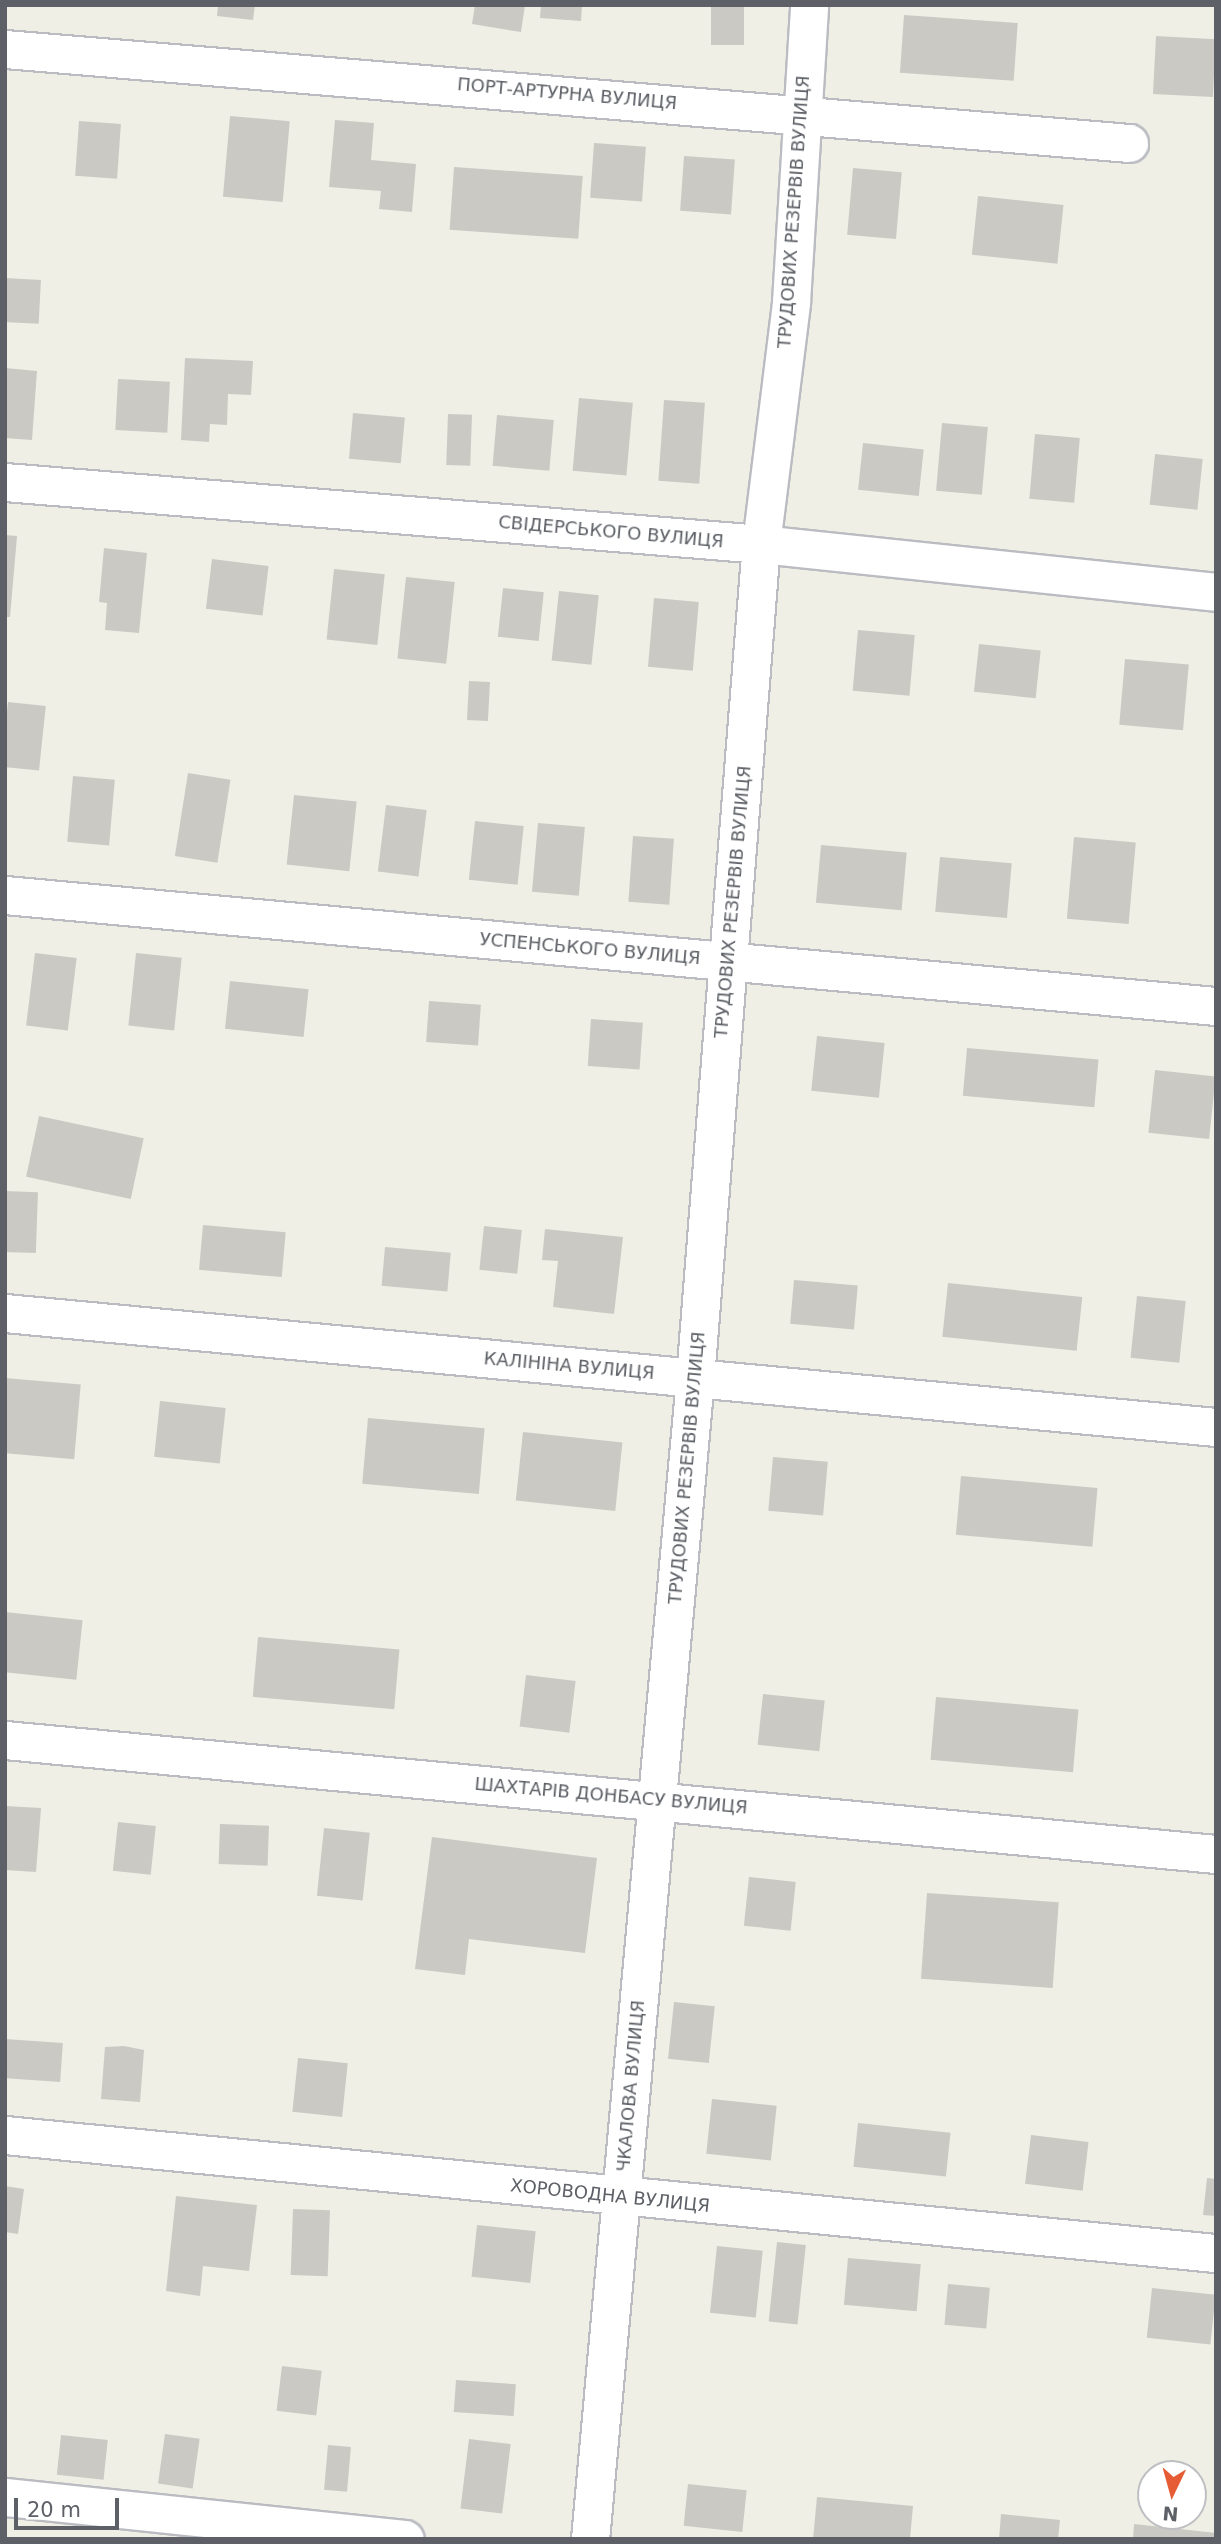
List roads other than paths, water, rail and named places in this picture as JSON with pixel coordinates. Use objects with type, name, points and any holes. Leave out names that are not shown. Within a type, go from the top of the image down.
[{"type":"street","name":"ТРУДОВИХ РЕЗЕРВІВ ВУЛИЦЯ","points":[[657,1800],[695,1378],[761,544],[791,302],[800,114],[809,5]]},
{"type":"street","name":"ПОРТ-АРТУРНА ВУЛИЦЯ","points":[[5,49],[1129,143]]},
{"type":"street","name":"СВІДЕРСЬКОГО ВУЛИЦЯ","points":[[5,482],[761,544],[1216,592]]},
{"type":"street","name":"УСПЕНСЬКОГО ВУЛИЦЯ","points":[[5,895],[1216,1006]]},
{"type":"street","name":"КАЛІНІНА ВУЛИЦЯ","points":[[5,1313],[1216,1427]]},
{"type":"street","name":"ШАХТАРІВ ДОНБАСУ ВУЛИЦЯ","points":[[5,1740],[1216,1854]]},
{"type":"street","name":"ЧКАЛОВА ВУЛИЦЯ","points":[[590,2539],[657,1800]]},
{"type":"street","name":"ХОРОВОДНА ВУЛИЦЯ","points":[[5,2135],[621,2198],[1216,2253]]},
{"type":"street","points":[[5,2497],[405,2539]]}]
